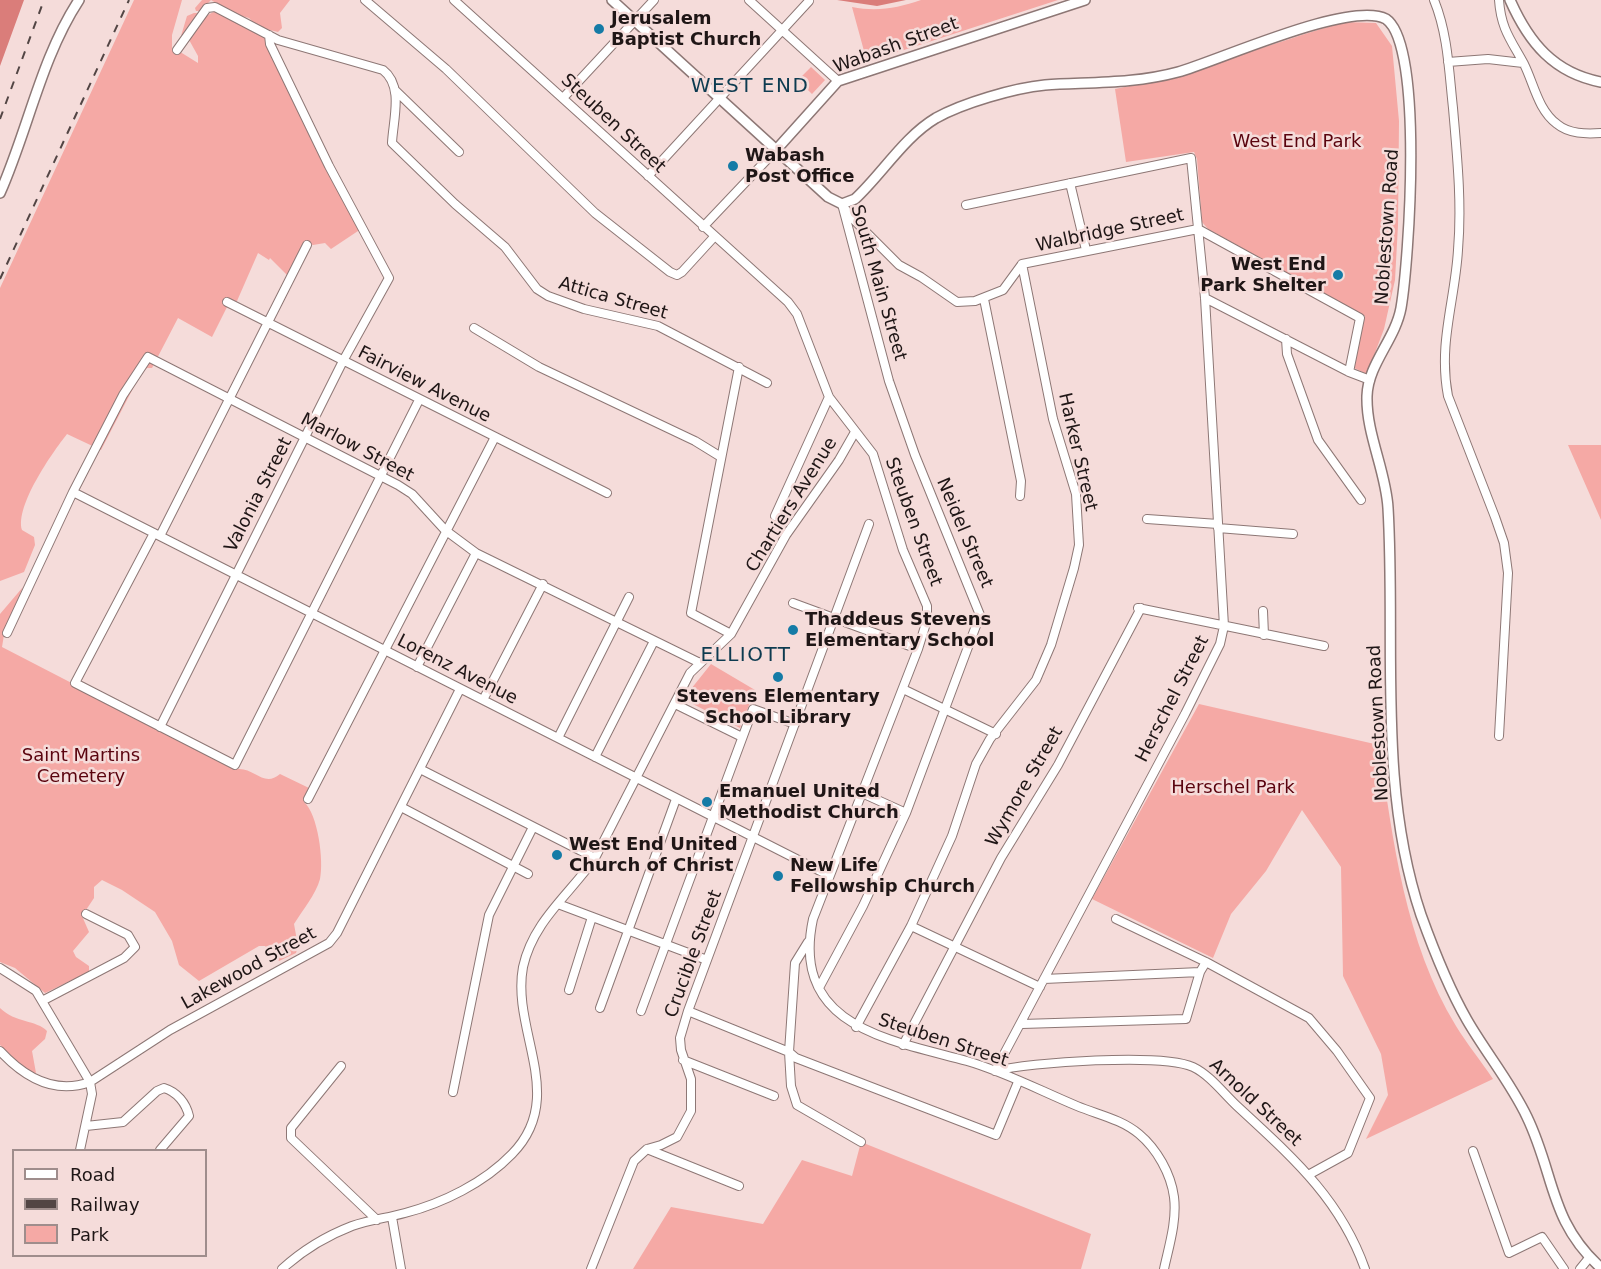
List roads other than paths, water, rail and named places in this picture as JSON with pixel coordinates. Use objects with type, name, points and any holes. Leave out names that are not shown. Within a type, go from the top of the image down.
[{"type":"main road","points":[[0,193],[19,149],[53,47],[77,0]]},
{"type":"main road","name":"South Main Street","points":[[612,0],[828,197],[842,204]]},
{"type":"main road","name":"Wabash Street","points":[[776,150],[837,81],[1085,0]]},
{"type":"main road","points":[[1510,0],[1531,40],[1544,56],[1575,75],[1601,82]]},
{"type":"main road","name":"Noblestown Road","points":[[842,204],[855,199],[930,123],[974,104],[1039,86],[1127,82],[1170,75],[1192,69],[1287,30],[1359,15],[1379,15],[1394,27],[1402,45],[1411,131],[1410,194],[1401,308],[1394,334],[1370,380],[1368,407],[1388,508],[1393,745],[1404,849],[1413,888],[1454,997],[1524,1110],[1541,1152],[1562,1218],[1579,1247],[1601,1268]]},
{"type":"street","points":[[365,0],[446,69],[595,213],[670,273],[677,275],[682,272],[714,237]]},
{"type":"street","name":"Steuben Street","points":[[454,0],[788,302],[797,314],[829,397],[873,454],[880,470],[903,550],[927,606],[927,620],[903,689],[828,874],[808,942],[813,969],[820,986],[838,1014],[856,1027],[903,1045],[995,1071],[1130,1127],[1142,1136],[1163,1164],[1174,1197],[1174,1225],[1164,1269]]},
{"type":"street","points":[[563,98],[654,0]]},
{"type":"street","points":[[749,0],[837,81]]},
{"type":"street","points":[[1434,0],[1443,27],[1448,62],[1459,182],[1458,251],[1445,335],[1443,368],[1448,396],[1503,543],[1508,573],[1499,736]]},
{"type":"street","points":[[1499,0],[1507,36],[1523,63],[1533,88],[1554,123],[1570,131],[1601,133]]},
{"type":"street","points":[[648,176],[809,1]]},
{"type":"street","points":[[177,50],[207,8],[214,7],[287,43],[382,70],[392,79],[395,90],[459,152]]},
{"type":"street","name":"Valonia Street","points":[[160,727],[343,361],[389,278],[329,166],[270,44],[269,35]]},
{"type":"street","points":[[1448,62],[1488,59],[1523,63]]},
{"type":"street","name":"Attica Street","points":[[395,90],[392,143],[449,198],[505,246],[537,289],[548,296],[584,309],[652,323],[767,383]]},
{"type":"street","name":"Wabash Street","points":[[703,227],[776,150]]},
{"type":"street","name":"Herschel Street","points":[[995,1071],[1185,714],[1220,644],[1224,626],[1204,298],[1191,158],[1070,183]]},
{"type":"street","points":[[966,205],[1070,183],[1086,250]]},
{"type":"street","points":[[842,204],[853,219],[899,265],[921,277],[950,300],[966,303],[984,299],[1021,481],[1020,496]]},
{"type":"street","name":"South Main Street","points":[[842,204],[887,372],[915,455]]},
{"type":"street","name":"Walbridge Street","points":[[984,299],[1003,290],[1022,264],[1198,229],[1360,318],[1349,372]]},
{"type":"street","points":[[307,245],[229,400],[75,683],[235,765],[419,400]]},
{"type":"street","name":"Harker Street","points":[[856,1027],[911,926],[952,836],[976,764],[1036,680],[1069,592],[1079,545],[1076,494],[1053,419],[1022,264]]},
{"type":"street","points":[[1204,298],[1349,372],[1370,380]]},
{"type":"street","name":"Fairview Avenue","points":[[227,302],[607,493]]},
{"type":"street","points":[[474,328],[538,367],[695,441],[721,457]]},
{"type":"street","points":[[1286,339],[1287,354],[1318,440],[1361,500]]},
{"type":"street","name":"Marlow Street","points":[[73,492],[126,389],[148,357],[412,494],[445,531],[476,553],[700,663]]},
{"type":"street","points":[[731,634],[691,613],[739,367]]},
{"type":"street","points":[[775,516],[829,397]]},
{"type":"street","name":"Chartiers Avenue","points":[[282,1269],[322,1239],[354,1226],[429,1206],[474,1183],[512,1154],[526,1132],[535,1106],[537,1074],[522,1015],[523,973],[536,933],[595,858],[690,673],[731,634],[786,535],[839,460],[855,432]]},
{"type":"street","points":[[308,799],[495,437]]},
{"type":"street","name":"Neidel Street","points":[[820,986],[863,906],[906,813],[980,615],[915,455]]},
{"type":"street","points":[[7,633],[73,492]]},
{"type":"street","name":"Lorenz Avenue","points":[[73,492],[828,874]]},
{"type":"street","points":[[1147,519],[1293,534]]},
{"type":"street","name":"Crucible Street","points":[[647,1149],[662,1145],[677,1137],[686,1125],[691,1111],[693,1095],[691,1079],[683,1060],[680,1038],[688,1011],[869,524]]},
{"type":"street","points":[[417,667],[476,553]]},
{"type":"street","points":[[483,700],[543,584]]},
{"type":"street","points":[[558,738],[629,597]]},
{"type":"street","points":[[793,603],[918,649]]},
{"type":"street","name":"Wymore Street","points":[[903,1045],[1001,858],[1058,765],[1139,608],[1224,626]]},
{"type":"street","points":[[1263,611],[1264,634]]},
{"type":"street","points":[[1224,626],[1324,646]]},
{"type":"street","points":[[595,757],[654,641]]},
{"type":"street","name":"Lakewood Street","points":[[0,1051],[27,1075],[37,1080],[59,1087],[78,1086],[90,1082],[170,1030],[329,943],[337,933],[460,688]]},
{"type":"street","points":[[903,689],[996,734]]},
{"type":"street","points":[[675,704],[742,737]]},
{"type":"street","points":[[641,1011],[753,709],[795,724]]},
{"type":"street","points":[[420,769],[595,858]]},
{"type":"street","points":[[862,793],[906,813]]},
{"type":"street","points":[[600,1008],[676,799]]},
{"type":"street","points":[[400,807],[528,874]]},
{"type":"street","points":[[453,1092],[489,915],[533,827]]},
{"type":"street","points":[[558,904],[707,960]]},
{"type":"street","points":[[42,1001],[124,958],[132,951],[134,943],[128,935],[86,914]]},
{"type":"street","points":[[569,990],[592,917]]},
{"type":"street","points":[[1116,919],[1206,962],[1317,1025],[1370,1098],[1350,1148],[1341,1159],[1310,1174]]},
{"type":"street","points":[[911,926],[1040,987]]},
{"type":"street","points":[[808,942],[795,963],[789,1052],[791,1086],[797,1105],[861,1142]]},
{"type":"street","points":[[1022,1024],[1186,1019],[1200,972],[1206,962]]},
{"type":"street","points":[[0,969],[36,991],[90,1082],[92,1094],[80,1149]]},
{"type":"street","points":[[1044,979],[1200,972]]},
{"type":"street","points":[[688,1011],[789,1052],[796,1058],[996,1135],[1018,1082]]},
{"type":"street","points":[[683,1060],[774,1096]]},
{"type":"street","name":"Arnold Street","points":[[995,1071],[1013,1066],[1168,1060],[1200,1072],[1310,1174],[1331,1202],[1359,1252],[1365,1269]]},
{"type":"street","points":[[341,1066],[291,1128],[291,1138],[294,1144],[377,1220]]},
{"type":"street","points":[[86,1126],[123,1122],[164,1088],[187,1107],[189,1116],[161,1149]]},
{"type":"street","points":[[591,1269],[634,1161],[647,1149],[739,1186]]},
{"type":"street","points":[[1473,1151],[1509,1253],[1542,1237],[1564,1269]]},
{"type":"street","points":[[392,1217],[401,1269]]},
{"type":"street","points":[[1580,1269],[1590,1258]]},
{"type":"railway","points":[[0,119],[44,0]]},
{"type":"railway","points":[[0,279],[129,0]]},
{"type":"place","name":"Jerusalem Baptist Church","points":[[599,29]]},
{"type":"place","name":"Wabash Post Office","points":[[733,166]]},
{"type":"place","name":"West End Park Shelter","points":[[1338,275]]},
{"type":"place","name":"Thaddeus Stevens Elementary School","points":[[793,630]]},
{"type":"place","name":"Stevens Elementary School Library","points":[[778,677]]},
{"type":"place","name":"Emanuel United Methodist Church","points":[[707,802]]},
{"type":"place","name":"West End United Church of Christ","points":[[557,855]]},
{"type":"place","name":"New Life Fellowship Church","points":[[778,876]]},
{"type":"district","name":"WEST END","points":[[750,87]]},
{"type":"district","name":"ELLIOTT","points":[[746,656]]},
{"type":"park label","name":"West End Park","points":[[1297,142]]},
{"type":"park label","name":"Saint Martins Cemetery","points":[[81,766]]},
{"type":"park label","name":"Herschel Park","points":[[1233,788]]}]
